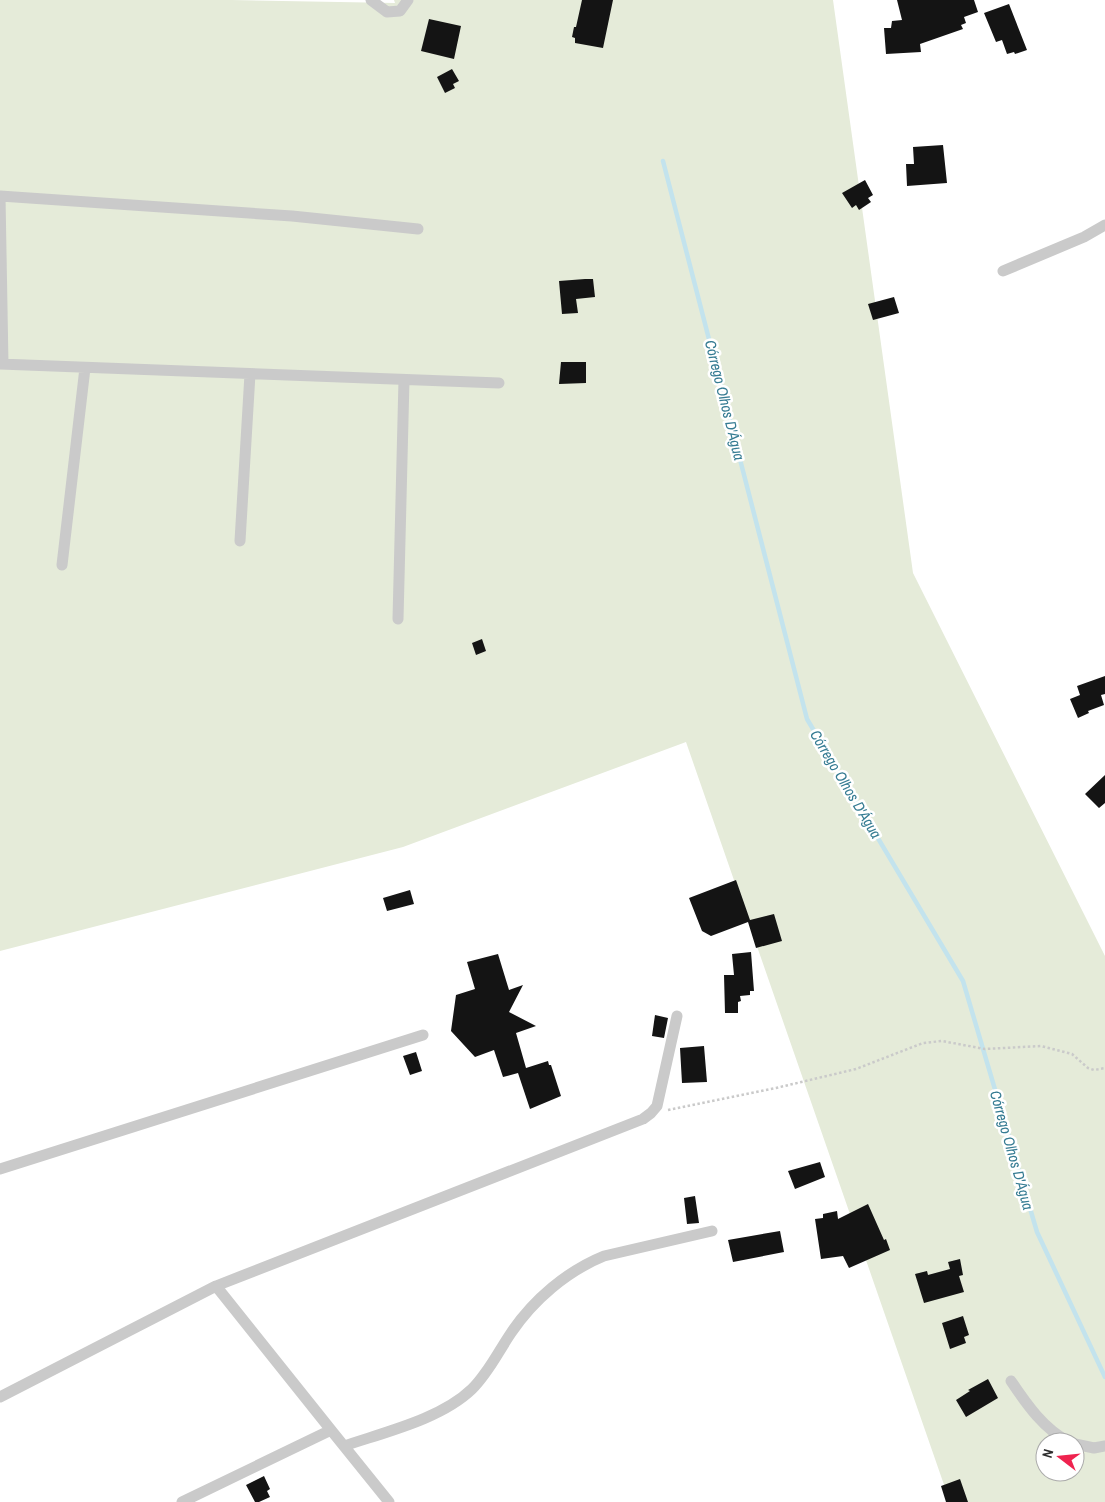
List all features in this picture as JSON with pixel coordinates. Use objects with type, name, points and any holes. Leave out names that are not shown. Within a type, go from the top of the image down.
[{"type":"street","points":[[371,0],[387,12],[400,11],[408,0]]},
{"type":"street","points":[[418,229],[292,216],[0,196],[2,364],[499,383]]},
{"type":"street","points":[[1003,271],[1084,237],[1105,225]]},
{"type":"street","points":[[62,565],[86,368]]},
{"type":"street","points":[[240,542],[250,374]]},
{"type":"street","points":[[398,619],[404,380]]},
{"type":"street","points":[[0,1397],[216,1286],[636,1121],[651,1113],[655,1110],[659,1098],[677,1016]]},
{"type":"street","points":[[0,1169],[423,1036]]},
{"type":"street","points":[[344,1446],[417,1420],[444,1409],[460,1399],[485,1374],[510,1334],[528,1312],[559,1283],[589,1262],[604,1256],[712,1231]]},
{"type":"street","points":[[216,1286],[389,1502]]},
{"type":"street","points":[[1011,1381],[1025,1402],[1055,1432]]},
{"type":"street","points":[[182,1502],[331,1430]]},
{"type":"street","points":[[1085,1446],[1094,1448],[1105,1446]]},
{"type":"path","points":[[651,1113],[824,1078],[856,1069],[923,1043],[942,1041],[985,1049],[1041,1046],[1072,1054],[1088,1068],[1094,1070],[1105,1068]]},
{"type":"green space","points":[[0,0],[231,0],[395,3],[394,0],[833,0],[913,573],[1105,956],[1105,1502],[950,1502],[686,742],[403,847],[0,951]]},
{"type":"building","points":[[582,0],[613,0],[603,48],[575,43],[575,38],[572,37]]},
{"type":"building","points":[[897,0],[974,0],[978,12],[964,17],[966,23],[961,25],[963,29],[920,44],[921,52],[886,54],[884,28],[891,28],[892,21],[902,20]]},
{"type":"building","points":[[1009,4],[1027,50],[1015,54],[1014,52],[1007,54],[1002,40],[996,42],[984,13]]},
{"type":"building","points":[[429,19],[461,26],[454,59],[421,51]]},
{"type":"building","points":[[452,69],[459,81],[453,84],[455,88],[445,93],[437,77]]},
{"type":"building","points":[[943,145],[947,183],[907,186],[906,164],[914,164],[913,147]]},
{"type":"building","points":[[865,180],[873,195],[868,198],[871,202],[859,210],[856,205],[852,208],[842,193]]},
{"type":"building","points":[[593,279],[595,297],[576,299],[578,313],[562,314],[559,281]]},
{"type":"building","points":[[894,297],[899,313],[873,320],[868,304]]},
{"type":"building","points":[[561,362],[586,362],[586,383],[559,384]]},
{"type":"building","points":[[482,639],[486,651],[476,655],[472,643]]},
{"type":"building","points":[[1105,676],[1105,694],[1101,695],[1104,705],[1088,711],[1089,713],[1078,718],[1070,699],[1080,695],[1077,686]]},
{"type":"building","points":[[1105,775],[1105,803],[1099,808],[1085,794]]},
{"type":"building","points":[[736,880],[750,920],[774,914],[782,941],[756,948],[748,922],[711,936],[702,931],[689,898]]},
{"type":"building","points":[[410,890],[414,904],[387,911],[383,898]]},
{"type":"building","points":[[751,952],[754,991],[750,991],[750,995],[740,996],[741,1001],[738,1002],[738,1013],[725,1013],[724,975],[734,975],[732,954]]},
{"type":"building","points":[[498,954],[509,990],[523,985],[509,1012],[536,1026],[516,1033],[526,1068],[548,1061],[561,1096],[530,1109],[518,1073],[503,1077],[494,1050],[475,1057],[451,1031],[456,995],[475,989],[467,962]]},
{"type":"building","points":[[655,1015],[668,1018],[664,1038],[652,1036]]},
{"type":"building","points":[[704,1046],[707,1082],[682,1083],[680,1048]]},
{"type":"building","points":[[416,1052],[422,1071],[410,1075],[403,1056]]},
{"type":"building","points":[[820,1162],[825,1177],[795,1189],[788,1171]]},
{"type":"building","points":[[695,1196],[699,1223],[687,1224],[684,1198]]},
{"type":"building","points":[[868,1204],[890,1250],[849,1268],[843,1256],[821,1259],[815,1219],[823,1218],[823,1214],[837,1211],[838,1219]]},
{"type":"building","points":[[780,1231],[784,1252],[733,1262],[728,1240]]},
{"type":"building","points":[[960,1259],[963,1275],[959,1276],[964,1292],[924,1303],[915,1274],[927,1271],[928,1275],[950,1269],[948,1262]]},
{"type":"building","points":[[963,1316],[969,1335],[964,1337],[966,1343],[950,1349],[942,1323]]},
{"type":"building","points":[[988,1379],[998,1398],[966,1417],[956,1400],[970,1391],[968,1390]]},
{"type":"building","points":[[264,1476],[270,1489],[267,1491],[270,1497],[255,1502],[246,1485]]},
{"type":"building","points":[[960,1479],[968,1502],[946,1502],[941,1486]]},
{"type":"waterway","name":"Córrego Olhos D'Água","points":[[663,161],[807,719],[963,981],[1037,1232],[1105,1377]]}]
